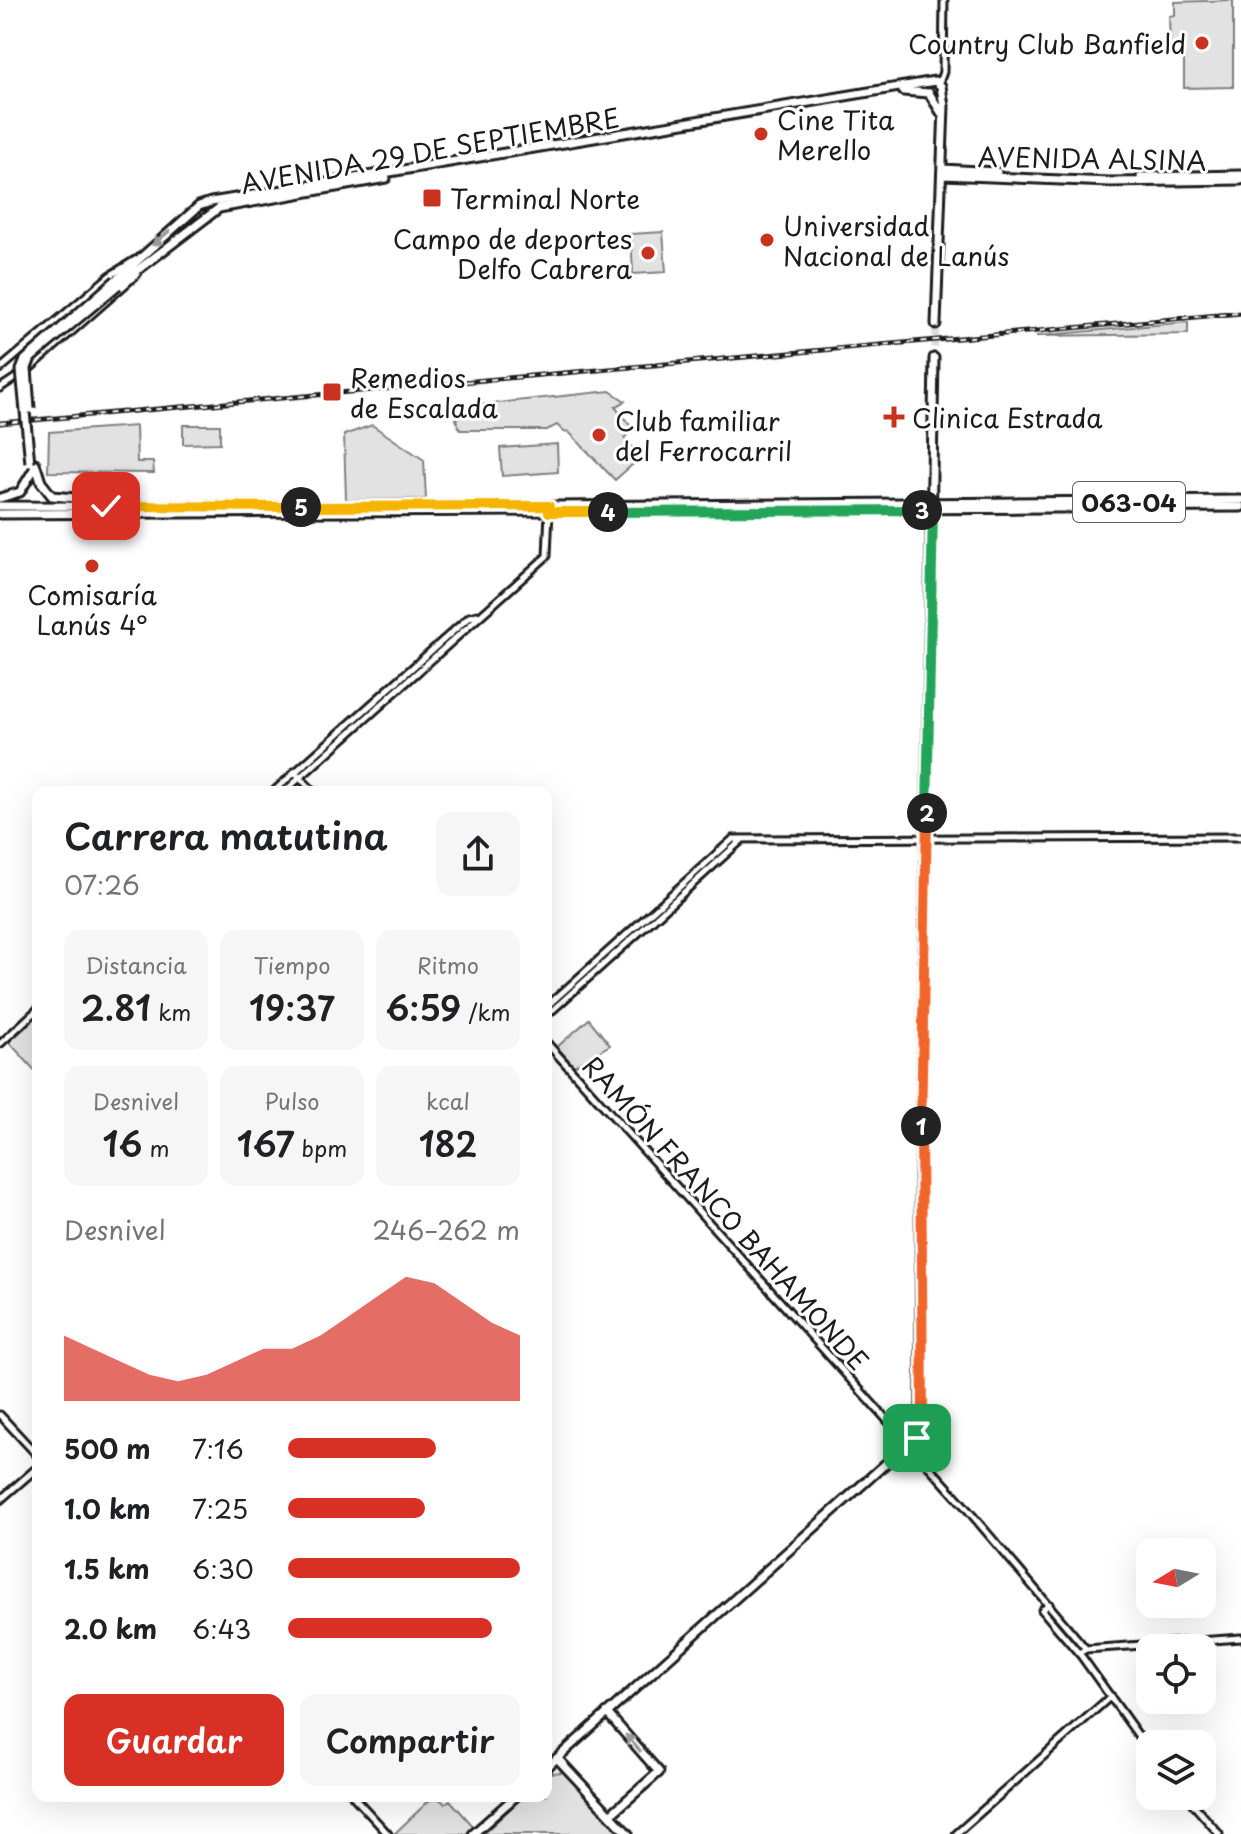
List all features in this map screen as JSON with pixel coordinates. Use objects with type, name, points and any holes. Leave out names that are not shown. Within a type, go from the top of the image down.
[{"type":"main road","name":"AVENIDA 29 DE SEPTIEMBRE","points":[[139,257],[199,206],[211,202],[929,83],[940,86]]},
{"type":"main road","points":[[929,83],[930,94],[943,117]]},
{"type":"main road","points":[[930,94],[938,95],[940,86]]},
{"type":"main road","points":[[936,324],[943,172],[940,86]]},
{"type":"main road","name":"AVENIDA 29 DE SEPTIEMBRE","points":[[153,258],[215,210],[261,198],[899,92],[930,94]]},
{"type":"main road","name":"AVENIDA ALSINA","points":[[943,172],[1110,182],[1241,177]]},
{"type":"main road","points":[[105,506],[99,500],[52,496],[41,482],[35,463],[28,364],[117,283],[139,257]]},
{"type":"main road","points":[[0,496],[21,486],[30,469],[21,370],[25,360],[117,283],[153,258]]},
{"type":"main road","points":[[552,1763],[921,1434],[920,1177],[934,358]]},
{"type":"main road","points":[[0,496],[16,494],[25,487],[35,463]]},
{"type":"main road","name":"063-04","points":[[933,507],[1241,500]]},
{"type":"main road","points":[[0,506],[549,509]]},
{"type":"main road","points":[[0,514],[933,507]]},
{"type":"main road","name":"063-04","points":[[933,507],[1241,507]]},
{"type":"main road","points":[[607,1713],[659,1772],[610,1815]]},
{"type":"main road","points":[[557,1758],[628,1834]]},
{"type":"main road","points":[[473,1834],[510,1802]]},
{"type":"main road","points":[[479,1834],[498,1813]]},
{"type":"street","points":[[940,86],[944,0]]},
{"type":"street","name":"AVENIDA 29 DE SEPTIEMBRE","points":[[0,369],[111,275],[139,257]]},
{"type":"street","name":"AVENIDA 29 DE SEPTIEMBRE","points":[[0,388],[29,369],[153,258]]},
{"type":"street","points":[[291,786],[547,556],[549,509]]},
{"type":"street","points":[[279,786],[469,617],[478,615]]},
{"type":"street","points":[[294,772],[308,786]]},
{"type":"street","points":[[552,1002],[729,841],[744,838],[1241,837]]},
{"type":"street","points":[[552,1011],[744,838]]},
{"type":"street","points":[[0,1044],[32,1015]]},
{"type":"street","name":"RAMÓN FRANCO BAHAMONDE","points":[[552,1049],[909,1445],[1086,1649]]},
{"type":"street","points":[[0,1415],[32,1450]]},
{"type":"street","points":[[0,1500],[32,1472]]},
{"type":"street","points":[[1049,1604],[1042,1610],[1079,1653],[1136,1732]]},
{"type":"street","points":[[1079,1653],[1086,1649],[1241,1638]]},
{"type":"street","points":[[956,1834],[1111,1696]]},
{"type":"street","points":[[359,1802],[388,1834]]},
{"type":"street","points":[[1198,1810],[1219,1834]]},
{"type":"shaded area","name":"Country Club Banfield","points":[[1233,0],[1233,87],[1184,88],[1184,46],[1170,46],[1169,16],[1175,15],[1175,2]]},
{"type":"shaded area","name":"Campo de deportes Delfo Cabrera","points":[[663,232],[666,272],[633,274],[631,234]]},
{"type":"shaded area","points":[[1188,322],[1188,334],[1036,336]]},
{"type":"shaded area","name":"Club familiar del Ferrocarril","points":[[610,391],[625,401],[615,407],[633,429],[624,438],[641,457],[615,480],[568,431],[564,432],[557,425],[547,430],[460,430],[456,419],[469,406]]},
{"type":"shaded area","points":[[183,425],[220,425],[220,443],[183,444]]},
{"type":"shaded area","points":[[372,425],[424,460],[426,499],[346,500],[344,435]]},
{"type":"shaded area","points":[[136,426],[137,462],[153,462],[154,473],[48,472],[49,432]]},
{"type":"shaded area","points":[[557,444],[558,472],[502,476],[500,448]]},
{"type":"shaded area","points":[[589,1019],[610,1045],[574,1066],[557,1047]]},
{"type":"shaded area","points":[[32,1021],[32,1067],[9,1042]]},
{"type":"shaded area","points":[[565,1772],[622,1834],[483,1834],[518,1802],[552,1802],[552,1773]]},
{"type":"shaded area","points":[[428,1802],[452,1802],[475,1828],[469,1834],[394,1834]]},
{"type":"tunnel","points":[[934,358],[936,324]]},
{"type":"railway","points":[[0,423],[1241,313]]},
{"type":"place","name":"Country Club Banfield","points":[[1202,43]]},
{"type":"place","name":"Cine Tita Merello","points":[[761,134]]},
{"type":"place","name":"Terminal Norte","points":[[432,198]]},
{"type":"place","name":"Universidad Nacional de Lanús","points":[[767,240]]},
{"type":"place","name":"Campo de deportes Delfo Cabrera","points":[[648,253]]},
{"type":"place","name":"Remedios de Escalada","points":[[332,392]]},
{"type":"place","name":"Clinica Estrada","points":[[894,417]]},
{"type":"place","name":"Club familiar del Ferrocarril","points":[[599,435]]},
{"type":"place","name":"Comisaría Lanús 4°","points":[[92,566]]},
{"type":"route","points":[[106,506],[549,506],[549,512],[933,510],[920,1177],[923,1418],[917,1438]]}]
